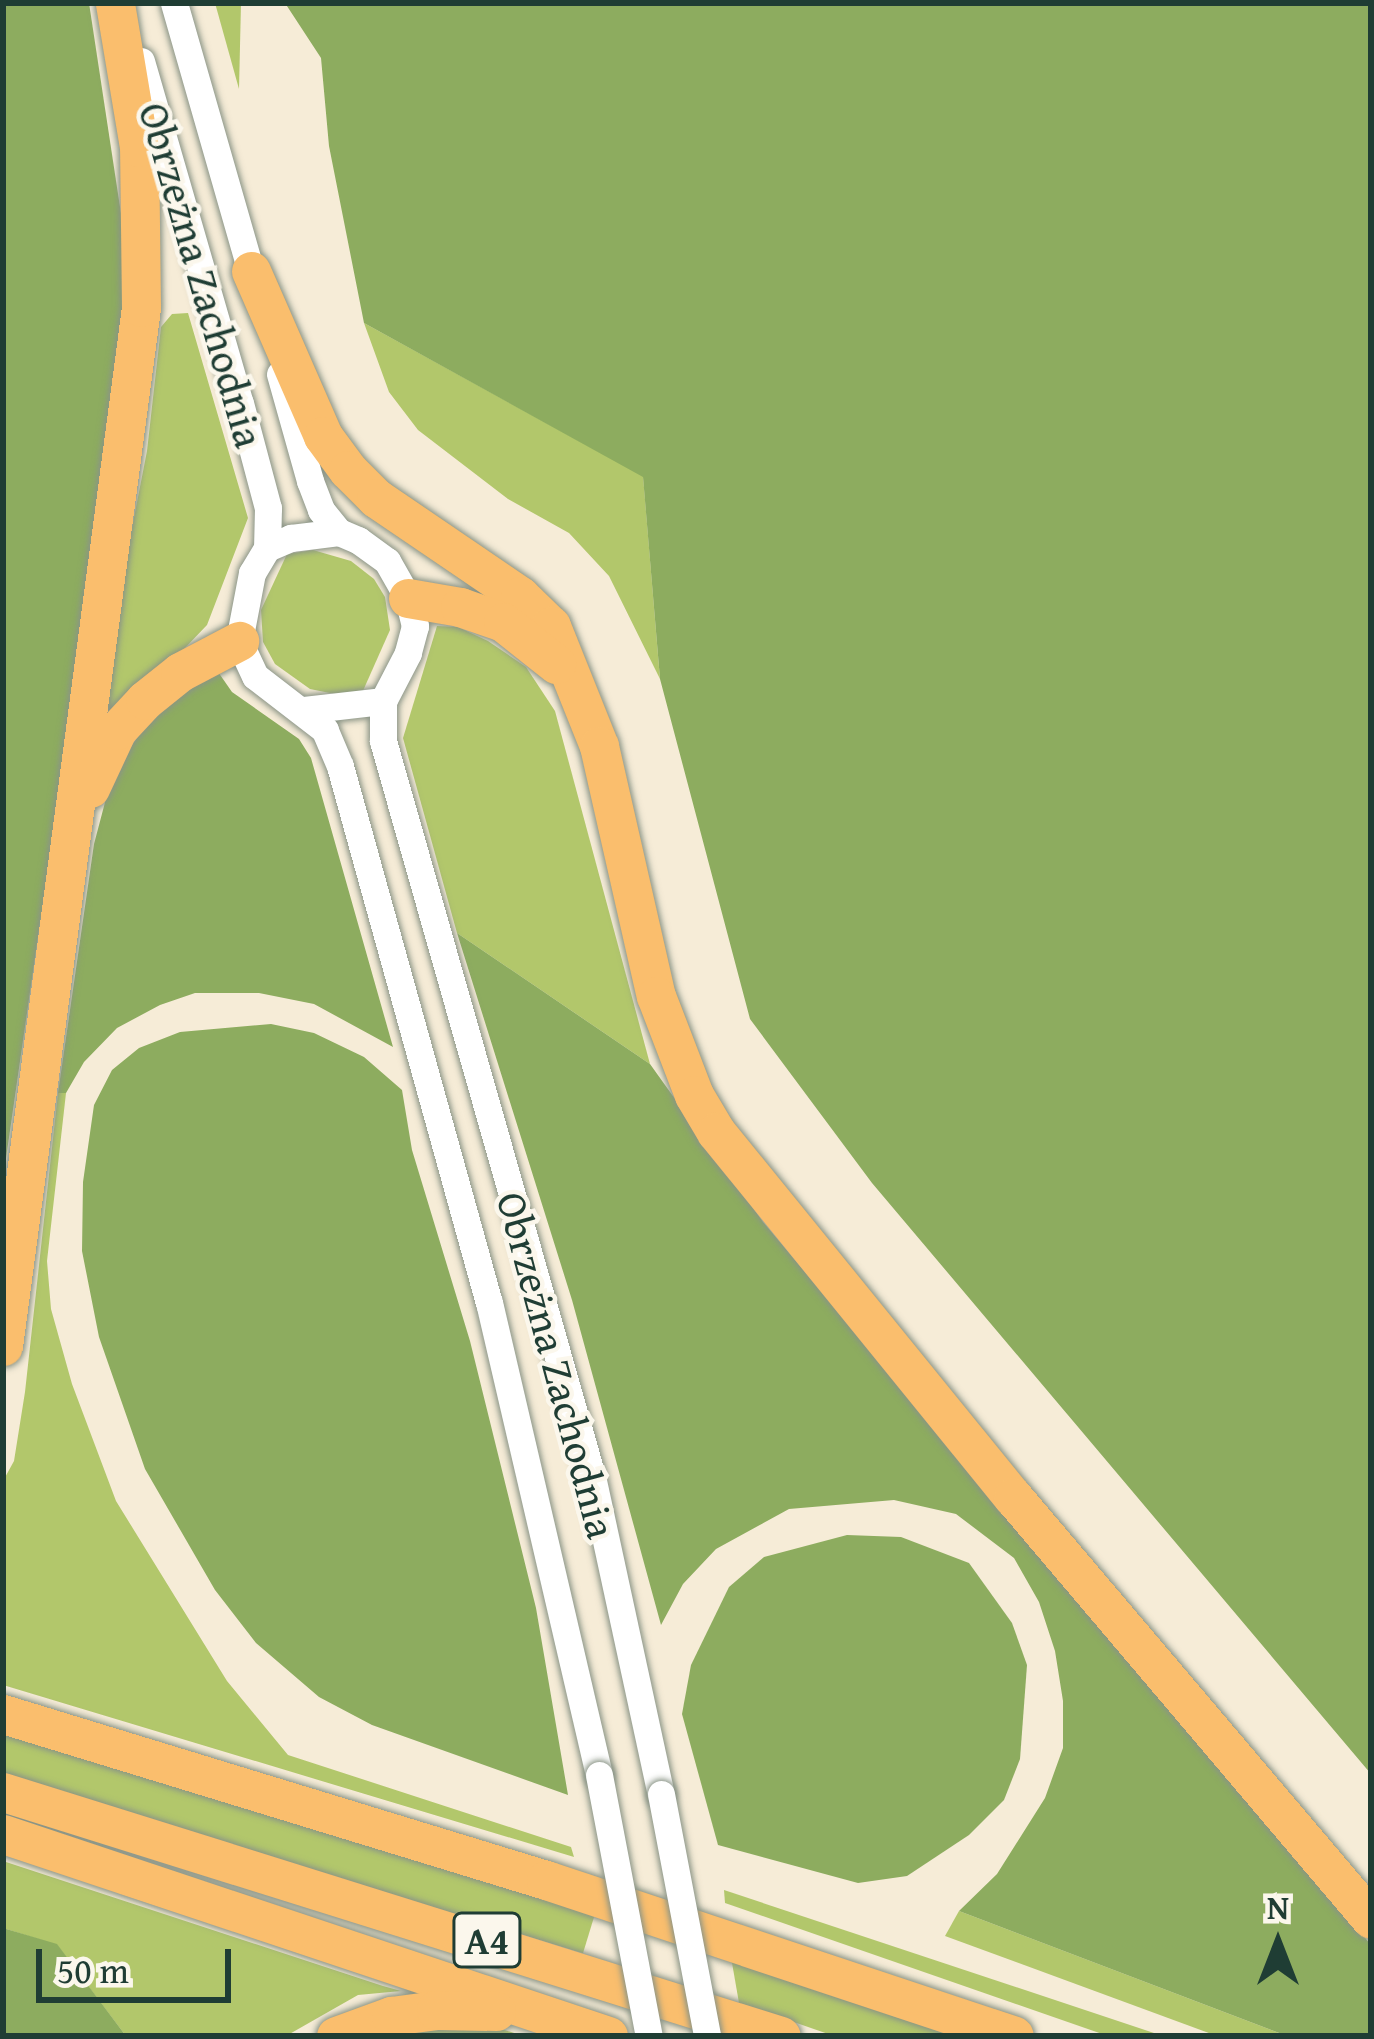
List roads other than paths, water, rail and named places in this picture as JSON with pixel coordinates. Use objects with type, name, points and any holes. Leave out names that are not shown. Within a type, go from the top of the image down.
[{"type":"highway","points":[[3,1346],[141,307],[139,147],[115,3]]},
{"type":"highway","points":[[251,271],[323,436],[348,470],[376,498],[520,596],[550,626],[599,746],[656,996],[694,1095],[716,1132],[998,1478],[1371,1919]]},
{"type":"highway","points":[[408,598],[460,607],[503,622],[573,680]]},
{"type":"highway","points":[[65,875],[95,771],[117,730],[180,672],[239,641]]},
{"type":"highway","name":"A4","points":[[3,1714],[546,1880],[1014,2036]]},
{"type":"highway","name":"A4","points":[[3,1792],[781,2036]]},
{"type":"highway","points":[[3,1834],[590,2030]]},
{"type":"highway","points":[[336,2036],[391,2016],[436,2010],[499,2011],[590,2030]]},
{"type":"street","name":"Obrzeżna Zachodnia","points":[[124,3],[246,424],[268,508],[267,548]]},
{"type":"street","name":"Obrzeżna Zachodnia","points":[[174,3],[310,481],[322,510],[339,532]]},
{"type":"street","points":[[339,532],[387,561],[408,598],[415,626],[383,700],[304,710],[255,676],[239,641],[241,610],[267,548],[300,536],[339,532]]},
{"type":"street","name":"Obrzeżna Zachodnia","points":[[383,700],[383,741],[392,775],[592,1476],[661,1794],[706,2036]]},
{"type":"street","name":"Obrzeżna Zachodnia","points":[[304,710],[325,730],[340,766],[489,1304],[599,1775],[649,2036]]}]
